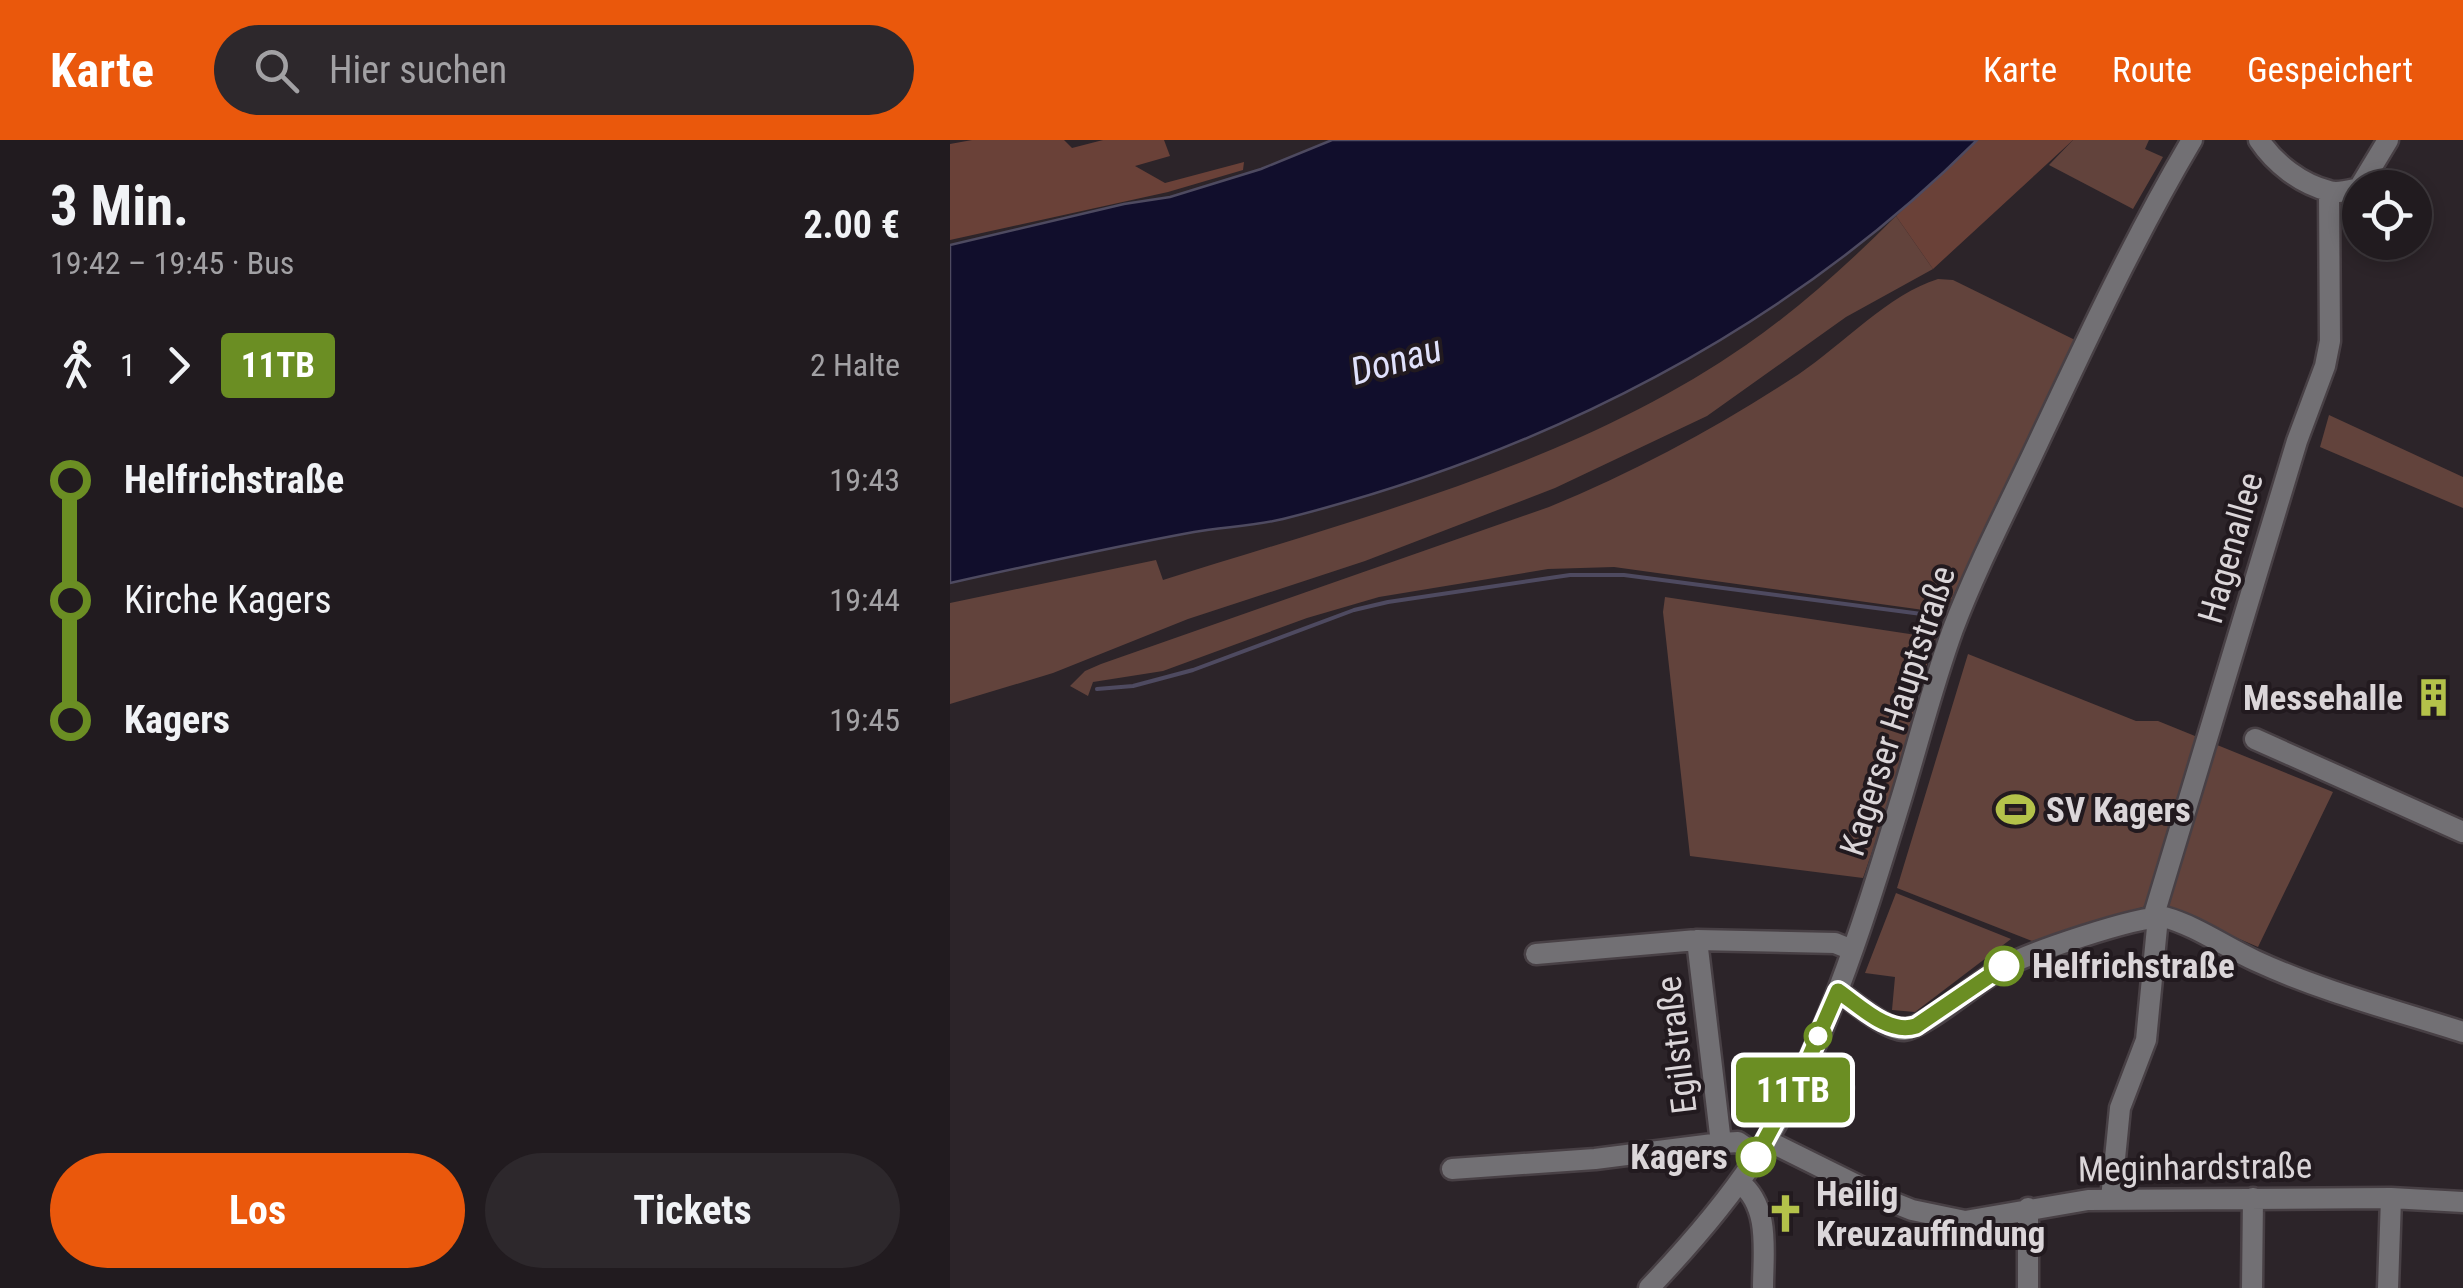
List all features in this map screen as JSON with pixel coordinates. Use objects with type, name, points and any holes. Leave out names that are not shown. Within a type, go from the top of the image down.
[{"type":"street","name":"Kagerser Hauptstraße","points":[[1650,1288],[1710,1223],[1740,1182],[1808,1060],[1838,991],[1880,868],[1934,682],[1972,584],[2094,326],[2192,140]]},
{"type":"street","points":[[2259,140],[2282,167],[2329,192],[2342,190]]},
{"type":"street","points":[[2373,170],[2388,140]]},
{"type":"street","name":"Hagenallee","points":[[2111,1199],[2120,1108],[2146,1040],[2156,917],[2297,441],[2325,366],[2332,320],[2329,192]]},
{"type":"street","points":[[2254,739],[2463,832]]},
{"type":"street","points":[[1838,991],[1892,1027],[1900,1037],[1983,979],[2029,954],[2156,917],[2184,922],[2255,961],[2298,978],[2463,1032]]},
{"type":"street","name":"Egilstraße","points":[[1536,954],[1697,940],[1835,943],[1852,950]]},
{"type":"street","name":"Egilstraße","points":[[1697,940],[1721,1142]]},
{"type":"street","points":[[1808,1060],[1844,1088]]},
{"type":"street","points":[[1452,1169],[1595,1159],[1721,1142]]},
{"type":"street","name":"Meginhardstraße","points":[[1721,1142],[1762,1148],[1912,1210],[1965,1221],[2028,1208],[2111,1199],[2391,1198],[2463,1202]]},
{"type":"street","points":[[1740,1182],[1758,1206],[1763,1226],[1763,1288]]},
{"type":"street","points":[[2252,1288],[2253,1198]]},
{"type":"street","points":[[2388,1288],[2391,1198]]},
{"type":"street","points":[[2028,1208],[2028,1288]]},
{"type":"shaded area","points":[[972,140],[1064,140],[1072,148],[1103,140],[1164,140],[1170,156],[1135,166],[1165,183],[1244,162],[1243,170],[1168,192],[950,240],[950,144]]},
{"type":"shaded area","points":[[1977,140],[2073,140],[1933,269],[1896,216]]},
{"type":"shaded area","points":[[2073,140],[2149,140],[2145,149],[2163,157],[2133,209],[2049,165]]},
{"type":"shaded area","points":[[1896,216],[1933,269],[1846,317],[1707,416],[1555,488],[1365,561],[1188,619],[1053,673],[950,704],[950,603],[1156,560],[1163,580],[1389,510],[1538,455],[1679,387],[1746,345],[1824,284]]},
{"type":"shaded area","points":[[1938,279],[1953,280],[2075,340],[1945,613],[1614,567],[1548,569],[1379,597],[1307,618],[1163,671],[1093,682],[1088,696],[1070,686],[1085,671],[1101,664],[1549,507],[1614,478],[1769,393],[1884,308]]},
{"type":"shaded area","points":[[2329,415],[2463,477],[2463,508],[2320,447]]},
{"type":"shaded area","points":[[1665,597],[1936,638],[1919,688],[1899,774],[1863,878],[1690,856],[1663,612]]},
{"type":"shaded area","points":[[1968,654],[2136,721],[2158,721],[2333,792],[2258,947],[2163,906],[2146,906],[2032,941],[1897,888]]},
{"type":"shaded area","points":[[1896,893],[2011,939],[1915,1012],[1892,1010],[1895,977],[1865,973]]},
{"type":"water","name":"Donau","points":[[1332,140],[1977,140],[1903,208],[1825,270],[1742,326],[1567,421],[1380,492],[1283,519],[1194,532],[950,583],[950,245],[1170,197],[1261,169]]},
{"type":"waterway","points":[[1097,689],[1133,686],[1193,670],[1354,610],[1570,575],[1624,575],[1937,616]]},
{"type":"bus line","name":"11TB","points":[[1756,1157],[1808,1060],[1838,991],[1892,1027],[1903,1030],[1916,1026],[2004,966]]},
{"type":"place","name":"Messehalle","points":[[2433,698]]},
{"type":"place","name":"SV Kagers","points":[[2016,810]]},
{"type":"place","name":"Helfrichstraße","points":[[2004,966]]},
{"type":"place","name":"Kagers","points":[[1756,1157]]},
{"type":"place","name":"Heilig Kreuzauffindung","points":[[1786,1214]]}]
